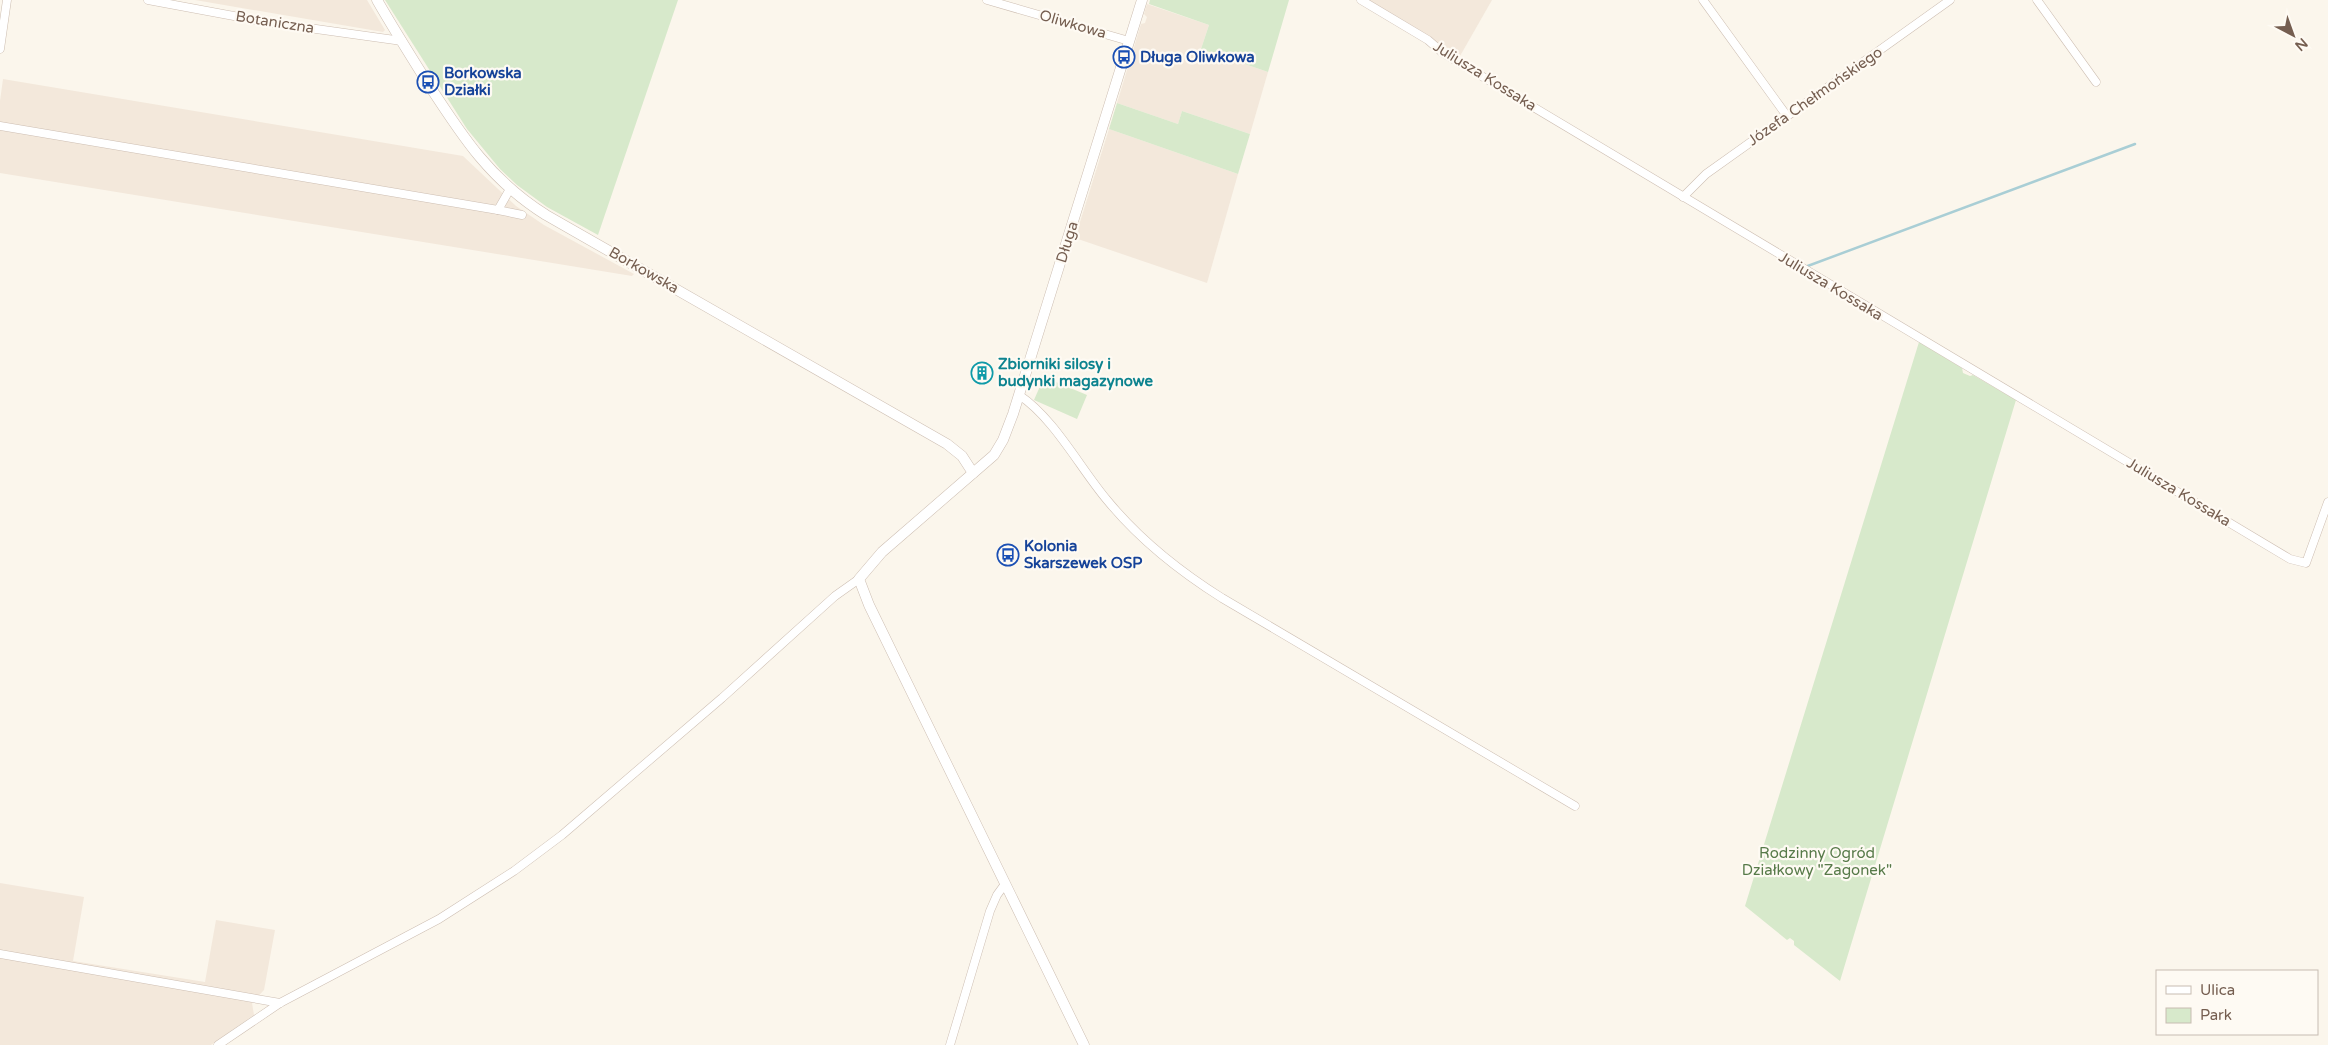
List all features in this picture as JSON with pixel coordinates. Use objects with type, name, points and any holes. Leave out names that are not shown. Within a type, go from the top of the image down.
[{"type":"street","points":[[0,49],[7,0]]},
{"type":"street","name":"Botaniczna","points":[[148,0],[162,1],[266,22],[402,41]]},
{"type":"street","name":"Borkowska","points":[[377,0],[472,148],[489,169],[510,189],[546,214],[947,444],[962,456],[973,473]]},
{"type":"street","name":"Oliwkowa","points":[[988,0],[1129,41]]},
{"type":"street","name":"Długa","points":[[859,579],[882,552],[998,449],[1008,428],[1019,396],[1142,0]]},
{"type":"street","name":"Juliusza Kossaka","points":[[1361,0],[1428,40],[1443,53],[2290,559],[2306,563],[2328,502]]},
{"type":"street","points":[[1703,0],[1787,116]]},
{"type":"street","name":"Józefa Chełmońskiego","points":[[1683,197],[1706,174],[1950,0]]},
{"type":"street","points":[[2037,0],[2096,82]]},
{"type":"street","points":[[0,126],[522,215]]},
{"type":"street","points":[[498,210],[510,189]]},
{"type":"street","points":[[1019,396],[1036,410],[1075,455],[1108,502],[1174,566],[1222,598],[1575,806]]},
{"type":"street","points":[[218,1045],[280,1003],[439,919],[535,856],[722,698],[835,596],[859,579],[1084,1045]]},
{"type":"street","points":[[950,1045],[990,911],[997,895],[1005,884]]},
{"type":"street","points":[[0,954],[280,1003]]},
{"type":"shaded area","points":[[195,0],[367,0],[385,30],[383,32]]},
{"type":"shaded area","points":[[1369,0],[1492,0],[1460,56]]},
{"type":"shaded area","points":[[1147,4],[1209,25],[1201,49],[1268,72],[1250,134],[1182,111],[1178,124],[1117,103],[1141,24],[1145,23],[1147,17],[1144,14]]},
{"type":"shaded area","points":[[3,79],[463,156],[516,206],[544,225],[634,274],[632,276],[0,173],[0,101]]},
{"type":"shaded area","points":[[1109,129],[1238,174],[1207,283],[1075,238]]},
{"type":"shaded area","points":[[0,883],[84,897],[73,961],[205,982],[216,920],[275,930],[264,990],[252,1003],[254,1015],[211,1045],[0,1045]]},
{"type":"green space","points":[[385,0],[678,0],[598,235],[547,207],[517,185],[500,169],[467,129]]},
{"type":"green space","points":[[1150,0],[1289,0],[1268,72],[1201,49],[1209,25],[1149,4]]},
{"type":"green space","points":[[1117,103],[1178,124],[1182,111],[1250,134],[1238,174],[1109,129]]},
{"type":"green space","name":"Rodzinny Ogród Działkowy \"Zagonek\"","points":[[1919,342],[1962,368],[1963,373],[1970,376],[1973,375],[2016,400],[1840,981],[1794,945],[1794,941],[1790,938],[1787,940],[1745,906]]},
{"type":"green space","points":[[1044,377],[1087,395],[1077,419],[1034,400]]},
{"type":"waterway","points":[[1805,267],[2135,144]]},
{"type":"place","name":"Długa Oliwkowa","points":[[1124,57]]},
{"type":"place","name":"Borkowska Działki","points":[[428,82]]},
{"type":"place","name":"Zbiorniki silosy i budynki magazynowe","points":[[982,373]]},
{"type":"place","name":"Kolonia Skarszewek OSP","points":[[1008,555]]}]
